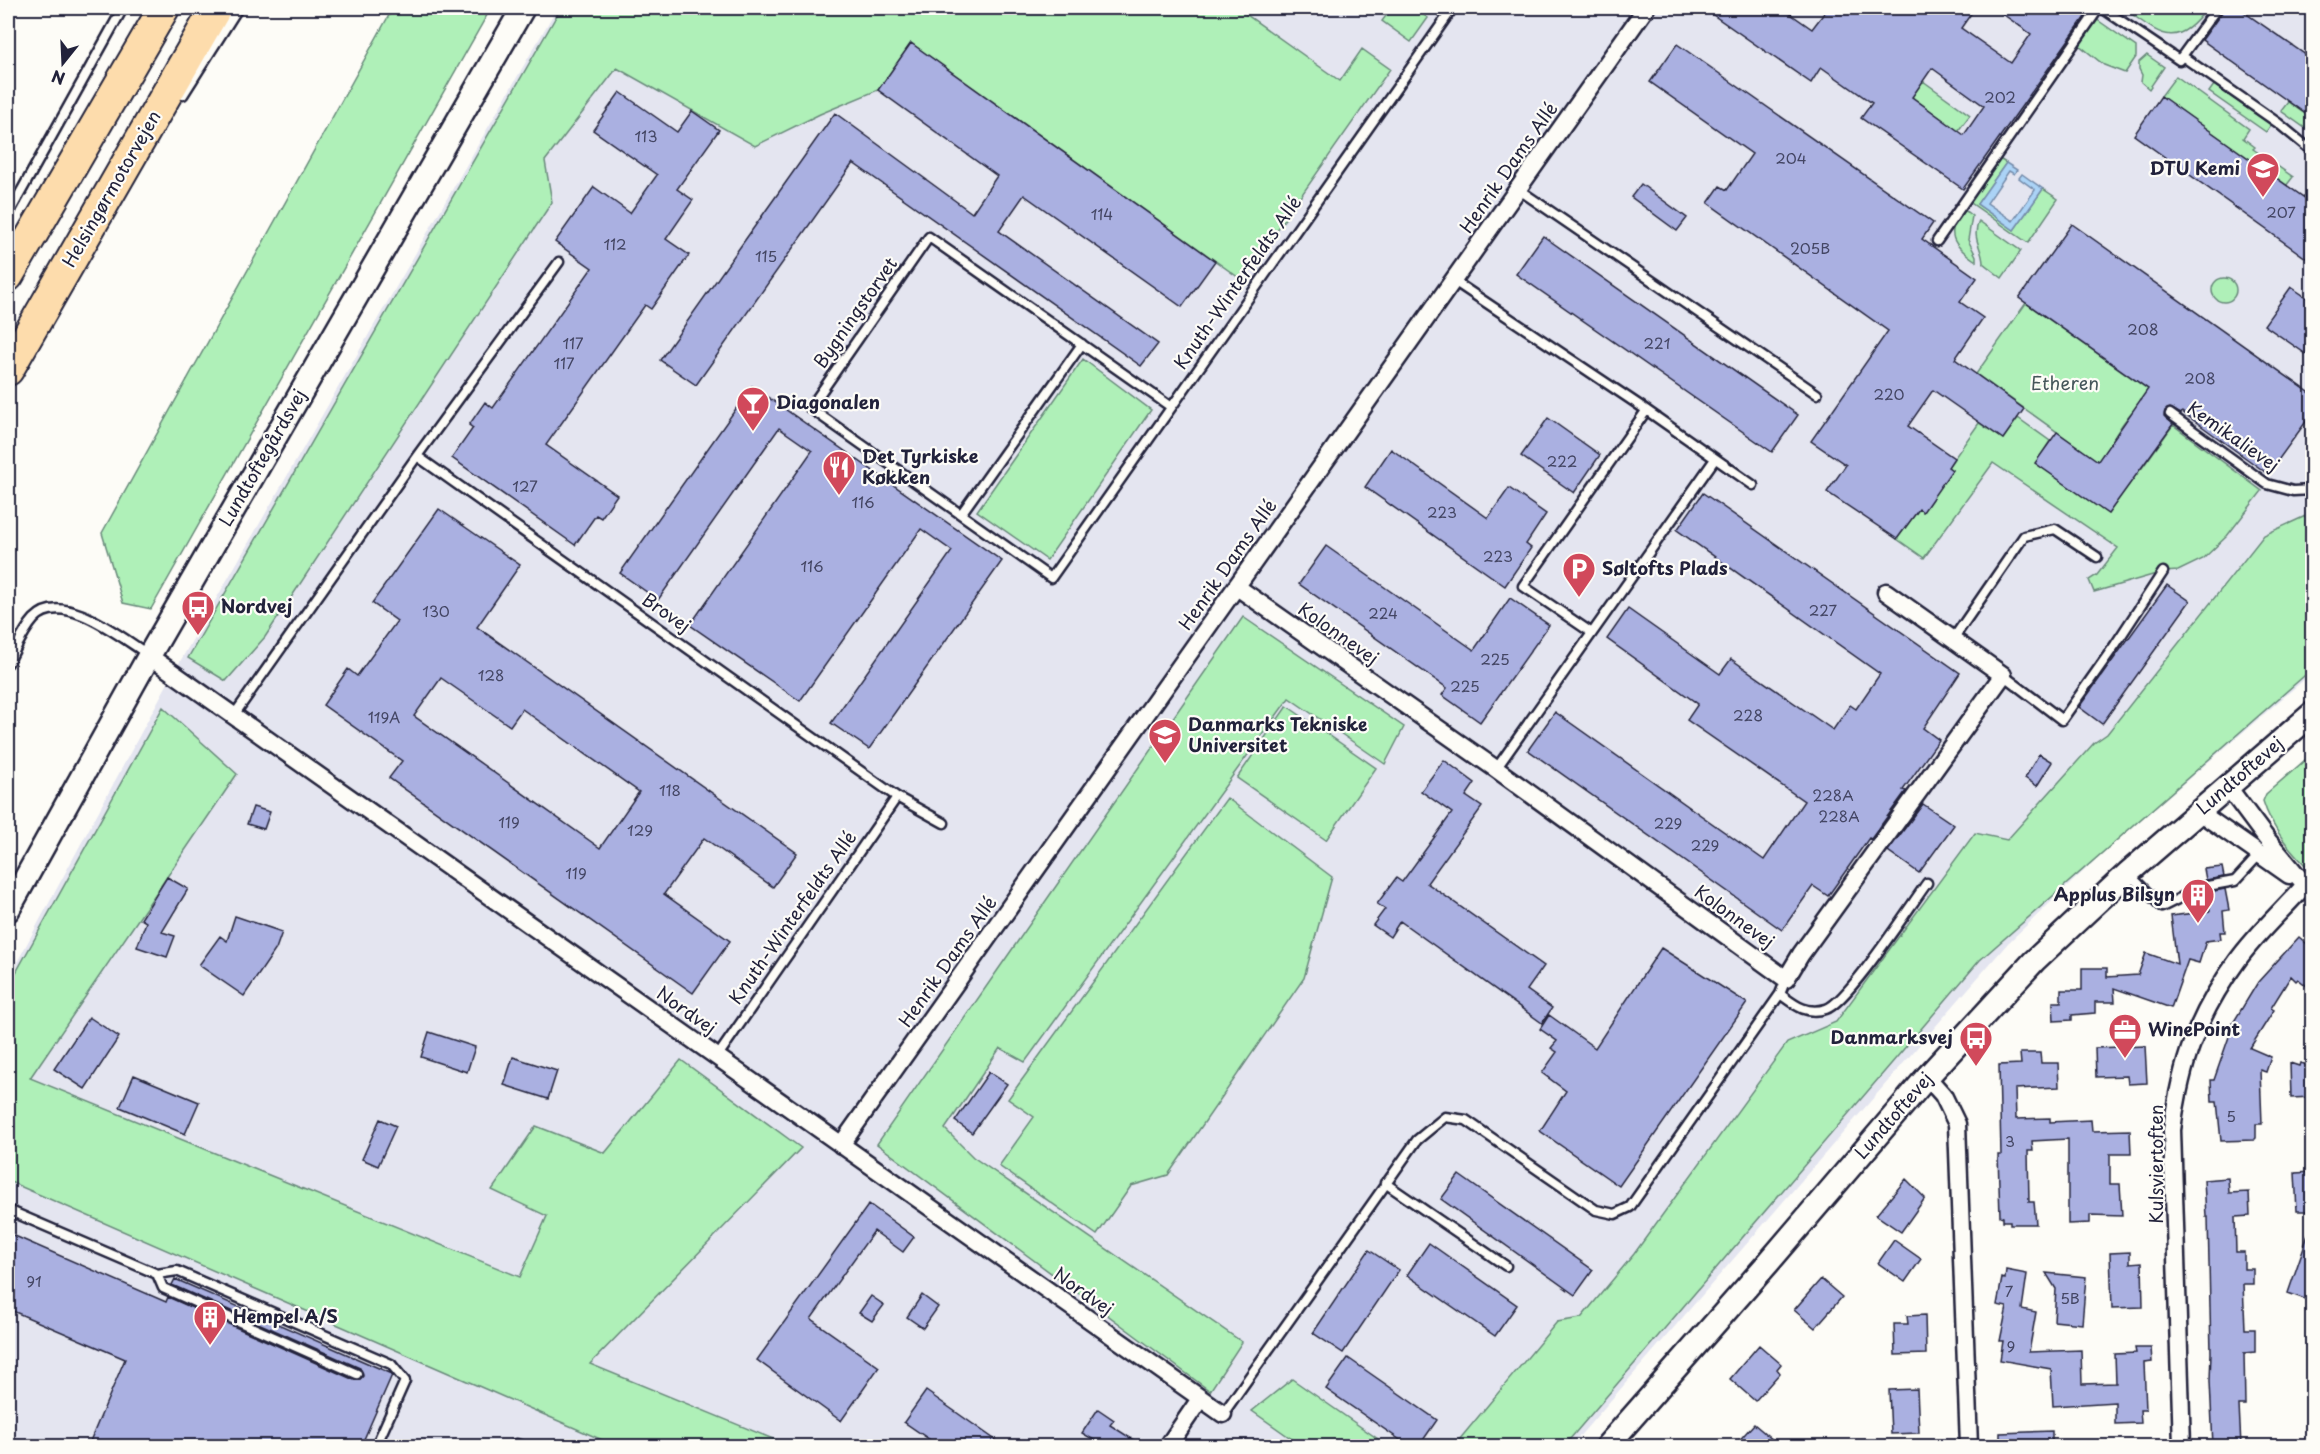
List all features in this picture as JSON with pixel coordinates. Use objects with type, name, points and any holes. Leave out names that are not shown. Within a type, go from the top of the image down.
[{"type":"highway","points":[[8,276],[164,8]]},
{"type":"highway","name":"Helsingørmotorvejen","points":[[8,370],[216,8]]},
{"type":"street","name":"Lundtoftegårdsvej","points":[[8,910],[149,656],[523,8]]},
{"type":"street","name":"Henrik Dams Allé","points":[[841,1145],[1647,8]]},
{"type":"street","name":"Kolonnevej","points":[[1237,587],[1496,769],[1783,986]]},
{"type":"street","points":[[1783,986],[1801,954],[2003,675],[1886,592]]},
{"type":"street","name":"Nordvej","points":[[149,656],[1223,1414]]},
{"type":"street","name":"Lundtoftevej","points":[[1607,1446],[1927,1077],[2034,961],[2128,873],[2313,714]]},
{"type":"street","points":[[2228,787],[2308,890]]},
{"type":"street","points":[[2199,812],[2308,890]]},
{"type":"street","name":"Kulsviertoften","points":[[2182,1446],[2172,1130],[2178,1087],[2190,1045],[2209,1004],[2238,959],[2308,890]]},
{"type":"street","points":[[1927,1077],[1943,1095],[1957,1124],[1969,1446]]},
{"type":"street","points":[[1168,1446],[1200,1399]]},
{"type":"lane","points":[[8,215],[123,8]]},
{"type":"lane","points":[[175,106],[238,8]]},
{"type":"lane","name":"Knuth-Winterfeldts Allé","points":[[1051,578],[1453,8]]},
{"type":"lane","points":[[1937,241],[2101,8],[2179,60],[2217,8]]},
{"type":"lane","points":[[2182,56],[2278,123],[2313,151]]},
{"type":"lane","points":[[102,205],[155,133]]},
{"type":"lane","points":[[1518,189],[1817,394]]},
{"type":"lane","name":"Bygningstorvet","points":[[1051,578],[810,408],[923,246],[930,237],[1171,407]]},
{"type":"lane","points":[[234,715],[417,456],[559,262]]},
{"type":"lane","points":[[1454,281],[1753,485]]},
{"type":"lane","points":[[961,514],[1082,344]]},
{"type":"lane","points":[[1592,633],[1522,586],[1646,411]]},
{"type":"lane","name":"Kemikalievej","points":[[2170,414],[2267,484],[2293,490],[2313,490]]},
{"type":"lane","name":"Brovej","points":[[417,456],[897,797],[944,823]]},
{"type":"lane","points":[[1496,769],[1715,459]]},
{"type":"lane","points":[[1953,639],[2024,536],[2055,529],[2097,557]]},
{"type":"lane","points":[[2003,675],[2062,720],[2163,572]]},
{"type":"lane","points":[[8,663],[35,617],[54,608],[66,609],[94,620],[149,656]]},
{"type":"lane","name":"Knuth-Winterfeldts Allé","points":[[717,1057],[897,797]]},
{"type":"lane","points":[[2128,873],[2162,907],[2202,887],[2235,881],[2259,855]]},
{"type":"lane","points":[[1223,1414],[1384,1183],[1417,1140],[1445,1117],[1466,1120],[1596,1210],[1615,1214],[1630,1207],[1783,986],[1803,1010],[1828,1008],[1840,1000],[1927,883]]},
{"type":"lane","points":[[1384,1183],[1506,1266]]},
{"type":"lane","points":[[8,1210],[157,1274],[177,1271],[391,1364],[405,1381],[376,1446]]},
{"type":"lane","points":[[157,1274],[163,1288],[357,1374]]},
{"type":"lane","points":[[514,1446],[516,1444],[522,1446]]},
{"type":"shaded area","name":"Danmarks Tekniske Universitet","points":[[557,8],[2312,8],[2312,673],[2107,849],[2008,943],[1571,1446],[8,1446],[8,979],[170,679]]},
{"type":"green space","points":[[393,8],[491,8],[151,609],[123,603],[102,533]]},
{"type":"green space","points":[[561,8],[1237,8],[1340,81],[1362,49],[1390,69],[1242,280],[911,43],[878,90],[820,114],[755,146],[617,68],[545,161],[552,202],[265,637],[226,681],[188,658]]},
{"type":"green space","points":[[1392,8],[1413,8],[1428,18],[1411,42],[1382,21]]},
{"type":"green space","points":[[2123,8],[2207,8],[2196,22],[2185,30],[2176,34],[2166,34],[2147,25]]},
{"type":"green space","points":[[2096,19],[2136,47],[2136,57],[2125,73],[2104,65],[2078,44]]},
{"type":"green space","points":[[2147,55],[2164,67],[2149,89],[2141,82],[2142,75],[2139,69],[2139,62]]},
{"type":"green space","points":[[2176,76],[2249,129],[2243,138],[2255,147],[2253,149],[2293,177],[2286,186],[2161,96]]},
{"type":"green space","points":[[1923,81],[1970,115],[1958,131],[1912,97]]},
{"type":"green space","points":[[2214,85],[2271,125],[2266,132],[2209,92]]},
{"type":"green space","points":[[2288,102],[2312,119],[2312,133],[2281,111]]},
{"type":"green space","points":[[1998,158],[2006,163],[1977,204],[2014,230],[2043,189],[2058,199],[2028,243],[1968,201]]},
{"type":"green space","points":[[1962,208],[1972,216],[1968,240],[1976,261],[1961,250],[1954,238],[1954,225]]},
{"type":"green space","points":[[1979,221],[2021,251],[2002,278],[1983,263],[1976,238]]},
{"type":"green space","points":[[2224,278],[2229,279],[2235,285],[2235,295],[2229,301],[2224,302],[2219,301],[2213,295],[2212,290],[2213,285],[2219,279]]},
{"type":"green space","name":"Etheren","points":[[2026,303],[2153,393],[2136,407],[2122,424],[2102,464],[1976,374]]},
{"type":"green space","points":[[1083,359],[1151,410],[1047,560],[977,511]]},
{"type":"green space","points":[[2018,418],[2050,441],[2036,463],[2108,514],[2130,483],[2134,463],[2142,468],[2173,425],[2262,491],[2227,536],[2203,559],[2178,571],[2163,572],[2094,592],[2089,580],[2097,575],[2118,548],[1993,463],[1924,558],[1897,539],[1919,509],[1923,512],[1932,499],[1928,496],[1952,470],[1948,467],[1979,423],[2003,439]]},
{"type":"green space","points":[[2312,513],[2312,669],[1980,960],[1564,1446],[1454,1446],[1557,1322],[1581,1318],[1634,1254],[1787,1043],[1836,1022],[1975,833],[2007,840],[2094,743],[2107,734],[2264,535]]},
{"type":"green space","points":[[1243,617],[1404,727],[1385,764],[1289,698],[1025,1062],[1000,1048],[945,1129],[973,1157],[1242,1342],[1210,1391],[877,1144]]},
{"type":"green space","points":[[1287,706],[1376,768],[1326,840],[1237,778]]},
{"type":"green space","points":[[163,707],[237,774],[30,1078],[520,1277],[547,1216],[492,1190],[536,1126],[605,1153],[681,1060],[801,1148],[590,1364],[790,1446],[616,1446],[8,1181],[8,987]]},
{"type":"green space","points":[[2312,754],[2312,872],[2283,840],[2263,801],[2266,794]]},
{"type":"green space","points":[[1227,798],[1332,877],[1304,978],[1168,1175],[1131,1186],[1097,1235],[999,1166],[1034,1117],[1008,1099]]},
{"type":"green space","points":[[1292,1379],[1388,1446],[1302,1446],[1252,1411]]},
{"type":"water","points":[[2006,163],[2017,170],[2014,174],[2009,171],[1987,203],[2013,221],[2035,190],[2019,178],[2022,174],[2043,189],[2014,230],[1977,204]]},
{"type":"building","points":[[1703,8],[1782,8],[1812,29],[1828,8],[1975,8],[1961,28],[2011,63],[2031,34],[1994,8],[2078,8],[2087,14],[1963,189],[1861,118],[1872,103],[1821,67],[1811,83]],"holes":[[[1932,68],[1984,106],[1964,135],[1912,97]]]},
{"type":"building","points":[[2225,8],[2238,8],[2313,60],[2313,119],[2202,40]]},
{"type":"building","points":[[911,43],[1215,261],[1182,307],[1024,195],[999,231],[1158,344],[1141,366],[853,163],[696,385],[660,360],[835,113],[972,213],[997,176],[878,90]]},
{"type":"building","points":[[1677,44],[1933,223],[1922,239],[1977,278],[1960,302],[1983,318],[1955,359],[2024,409],[2003,439],[1933,390],[1908,426],[1954,458],[1948,467],[1952,470],[1923,512],[1919,509],[1897,539],[1827,492],[1846,465],[1811,441],[1888,331],[1708,203],[1720,186],[1727,190],[1752,154],[1650,82]]},
{"type":"building","points":[[620,92],[677,132],[692,111],[719,130],[677,189],[693,200],[666,239],[689,255],[651,309],[645,305],[546,445],[617,495],[601,518],[596,515],[575,545],[452,458],[473,428],[469,425],[485,402],[493,408],[592,268],[555,242],[594,187],[630,213],[657,175],[593,130]]},
{"type":"building","points":[[2161,96],[2313,204],[2313,263],[2134,135]]},
{"type":"building","points":[[1641,184],[1687,218],[1677,231],[1631,197]]},
{"type":"building","points":[[2072,224],[2313,395],[2313,412],[2268,474],[2182,412],[2181,414],[2170,408],[2165,411],[2164,416],[2173,424],[2108,514],[2035,463],[2057,432],[2098,461],[2148,389],[2019,298]]},
{"type":"building","points":[[1543,236],[1798,415],[1772,452],[1516,274]]},
{"type":"building","points":[[2291,287],[2313,302],[2313,345],[2306,354],[2264,325]]},
{"type":"building","points":[[752,386],[1002,561],[869,749],[831,723],[952,551],[921,529],[800,701],[690,625],[812,451],[779,428],[658,600],[620,573]]},
{"type":"building","points":[[1548,418],[1600,455],[1574,493],[1521,456]]},
{"type":"building","points":[[1391,449],[1488,518],[1509,488],[1546,514],[1526,544],[1531,548],[1505,586],[1365,487]]},
{"type":"building","points":[[1703,493],[1960,673],[1923,728],[1939,740],[1903,790],[1906,791],[1828,896],[1813,886],[1782,930],[1528,750],[1555,712],[1764,860],[1804,801],[1687,720],[1698,704],[1607,639],[1628,609],[1720,674],[1731,659],[1833,730],[1850,705],[1856,709],[1880,674],[1677,530]]},
{"type":"building","points":[[439,509],[520,565],[477,627],[797,853],[773,887],[704,838],[664,894],[730,941],[693,993],[389,778],[402,761],[323,705],[348,669],[357,676],[397,621],[372,603]],"holes":[[[441,678],[510,726],[522,709],[639,792],[600,848],[414,716]]]},
{"type":"building","points":[[1326,546],[1474,650],[1510,598],[1549,625],[1480,722],[1442,695],[1447,688],[1299,584]]},
{"type":"building","points":[[2167,585],[2190,601],[2102,724],[2079,707]]},
{"type":"building","points":[[2039,754],[2052,762],[2037,786],[2025,778]]},
{"type":"building","points":[[1444,760],[1475,783],[1466,796],[1482,807],[1427,883],[1544,966],[1527,990],[1552,1008],[1542,1023],[1400,921],[1390,937],[1373,925],[1385,909],[1377,904],[1396,878],[1402,882],[1452,813],[1421,791]]},
{"type":"building","points":[[1923,804],[1954,825],[1919,873],[1888,851]]},
{"type":"building","points":[[253,807],[270,812],[264,829],[247,824]]},
{"type":"building","points":[[2222,867],[2224,877],[2206,880],[2204,869]]},
{"type":"building","points":[[167,877],[188,889],[162,932],[175,936],[167,957],[137,947],[146,922],[141,919]]},
{"type":"building","points":[[2225,889],[2229,910],[2223,911],[2225,932],[2220,932],[2221,939],[2206,941],[2199,963],[2188,960],[2171,1008],[2114,988],[2115,1002],[2095,1002],[2095,1013],[2072,1015],[2072,1020],[2054,1021],[2053,1002],[2061,1002],[2061,990],[2082,990],[2082,968],[2107,968],[2107,977],[2138,975],[2146,953],[2177,964],[2171,916],[2210,911],[2208,892]]},
{"type":"building","points":[[235,916],[282,932],[276,949],[244,996],[199,965],[220,936],[227,941]]},
{"type":"building","points":[[2299,937],[2313,949],[2313,991],[2291,976],[2271,1008],[2274,1010],[2250,1048],[2271,1057],[2266,1072],[2260,1070],[2262,1124],[2256,1124],[2256,1138],[2254,1140],[2221,1141],[2217,1101],[2212,1101],[2211,1080],[2214,1080],[2232,1028],[2230,1028],[2258,982]]},
{"type":"building","points":[[1661,948],[1747,1003],[1619,1186],[1540,1131],[1566,1091],[1542,1073],[1557,1052],[1551,1048],[1557,1041],[1540,1029],[1549,1015],[1595,1048]]},
{"type":"building","points":[[89,1017],[119,1037],[85,1089],[54,1069]]},
{"type":"building","points":[[429,1032],[475,1047],[467,1072],[421,1057]]},
{"type":"building","points":[[2145,1046],[2147,1083],[2128,1084],[2127,1076],[2096,1077],[2095,1048]]},
{"type":"building","points":[[2020,1053],[2040,1053],[2041,1063],[2058,1063],[2059,1087],[2015,1089],[2016,1119],[2050,1118],[2050,1122],[2091,1120],[2092,1131],[2130,1130],[2131,1154],[2110,1154],[2110,1184],[2120,1184],[2122,1216],[2090,1215],[2090,1223],[2068,1224],[2068,1139],[2032,1141],[2033,1151],[2028,1151],[2029,1202],[2034,1202],[2036,1224],[2010,1224],[2010,1221],[2003,1221],[2003,1217],[2000,1216],[1998,1155],[2001,1155],[1999,1065],[2021,1064]]},
{"type":"building","points":[[513,1057],[557,1071],[548,1099],[504,1085]]},
{"type":"building","points":[[2290,1063],[2313,1067],[2313,1097],[2291,1098]]},
{"type":"building","points":[[989,1072],[1007,1084],[972,1133],[955,1121]]},
{"type":"building","points":[[134,1075],[199,1102],[185,1134],[120,1107]]},
{"type":"building","points":[[380,1119],[396,1126],[378,1166],[362,1159]]},
{"type":"building","points":[[2313,1172],[2313,1211],[2297,1211],[2295,1173]]},
{"type":"building","points":[[1459,1175],[1593,1270],[1575,1295],[1441,1199]]},
{"type":"building","points":[[2228,1178],[2229,1193],[2249,1192],[2250,1216],[2235,1217],[2236,1252],[2244,1252],[2244,1269],[2253,1269],[2253,1284],[2243,1284],[2245,1329],[2255,1329],[2255,1352],[2244,1353],[2245,1405],[2239,1405],[2241,1446],[2213,1446],[2208,1217],[2206,1217],[2204,1180]]},
{"type":"building","points":[[1906,1179],[1925,1198],[1901,1232],[1876,1215]]},
{"type":"building","points":[[869,1204],[914,1237],[903,1252],[874,1231],[811,1319],[879,1367],[841,1421],[757,1360]]},
{"type":"building","points":[[2310,1229],[2313,1229],[2313,1302],[2288,1293]]},
{"type":"building","name":"Hempel A/S","points":[[8,1233],[166,1302],[168,1297],[354,1380],[363,1376],[360,1368],[172,1285],[175,1279],[390,1373],[392,1375],[361,1446],[88,1446],[125,1359],[8,1309]]},
{"type":"building","points":[[1894,1240],[1921,1259],[1905,1282],[1878,1263]]},
{"type":"building","points":[[1429,1243],[1517,1305],[1495,1336],[1407,1275]]},
{"type":"building","points":[[1369,1250],[1399,1270],[1343,1353],[1313,1333]]},
{"type":"building","points":[[2130,1252],[2130,1263],[2142,1262],[2143,1307],[2112,1308],[2110,1253]]},
{"type":"building","points":[[2006,1270],[2027,1274],[2022,1309],[2036,1312],[2029,1352],[2081,1350],[2082,1384],[2116,1383],[2115,1354],[2136,1353],[2135,1348],[2151,1348],[2152,1362],[2144,1363],[2146,1410],[2140,1410],[2141,1423],[2115,1424],[2115,1402],[2053,1406],[2051,1369],[2000,1360],[2003,1341],[2000,1341],[2007,1307],[1997,1305],[2002,1278],[2005,1279]]},
{"type":"building","points":[[2046,1273],[2086,1277],[2082,1324],[2054,1321],[2056,1289]]},
{"type":"building","points":[[1821,1279],[1842,1297],[1815,1328],[1794,1310]]},
{"type":"building","points":[[922,1295],[938,1307],[923,1328],[907,1317]]},
{"type":"building","points":[[871,1296],[884,1305],[872,1321],[859,1313]]},
{"type":"building","points":[[1925,1315],[1926,1354],[1895,1355],[1894,1324],[1908,1324],[1907,1316]]},
{"type":"building","points":[[1759,1345],[1781,1364],[1777,1369],[1780,1373],[1755,1401],[1730,1379]]},
{"type":"building","points":[[1348,1358],[1437,1420],[1419,1446],[1409,1446],[1326,1389]]},
{"type":"building","points":[[1917,1389],[1919,1433],[1891,1434],[1889,1390]]},
{"type":"building","points":[[926,1391],[1004,1446],[939,1446],[904,1422]]},
{"type":"building","points":[[1098,1409],[1114,1420],[1110,1425],[1143,1446],[1104,1446],[1082,1433]]},
{"type":"building","points":[[1754,1424],[1780,1446],[1734,1446]]},
{"type":"building","points":[[2052,1431],[2052,1446],[2000,1446],[2000,1433]]},
{"type":"place","name":"DTU Kemi","points":[[2263,198]]},
{"type":"place","name":"Diagonalen","points":[[753,432]]},
{"type":"place","name":"Det Tyrkiske Køkken","points":[[839,496]]},
{"type":"place","name":"Søltofts Plads","points":[[1579,598]]},
{"type":"place","name":"Nordvej","points":[[198,636]]},
{"type":"place","name":"Danmarks Tekniske Universitet","points":[[1165,764]]},
{"type":"place","name":"Applus Bilsyn","points":[[2198,924]]},
{"type":"place","name":"WinePoint","points":[[2125,1059]]},
{"type":"place","name":"Danmarksvej","points":[[1976,1067]]},
{"type":"place","name":"Hempel A/S","points":[[210,1346]]}]
